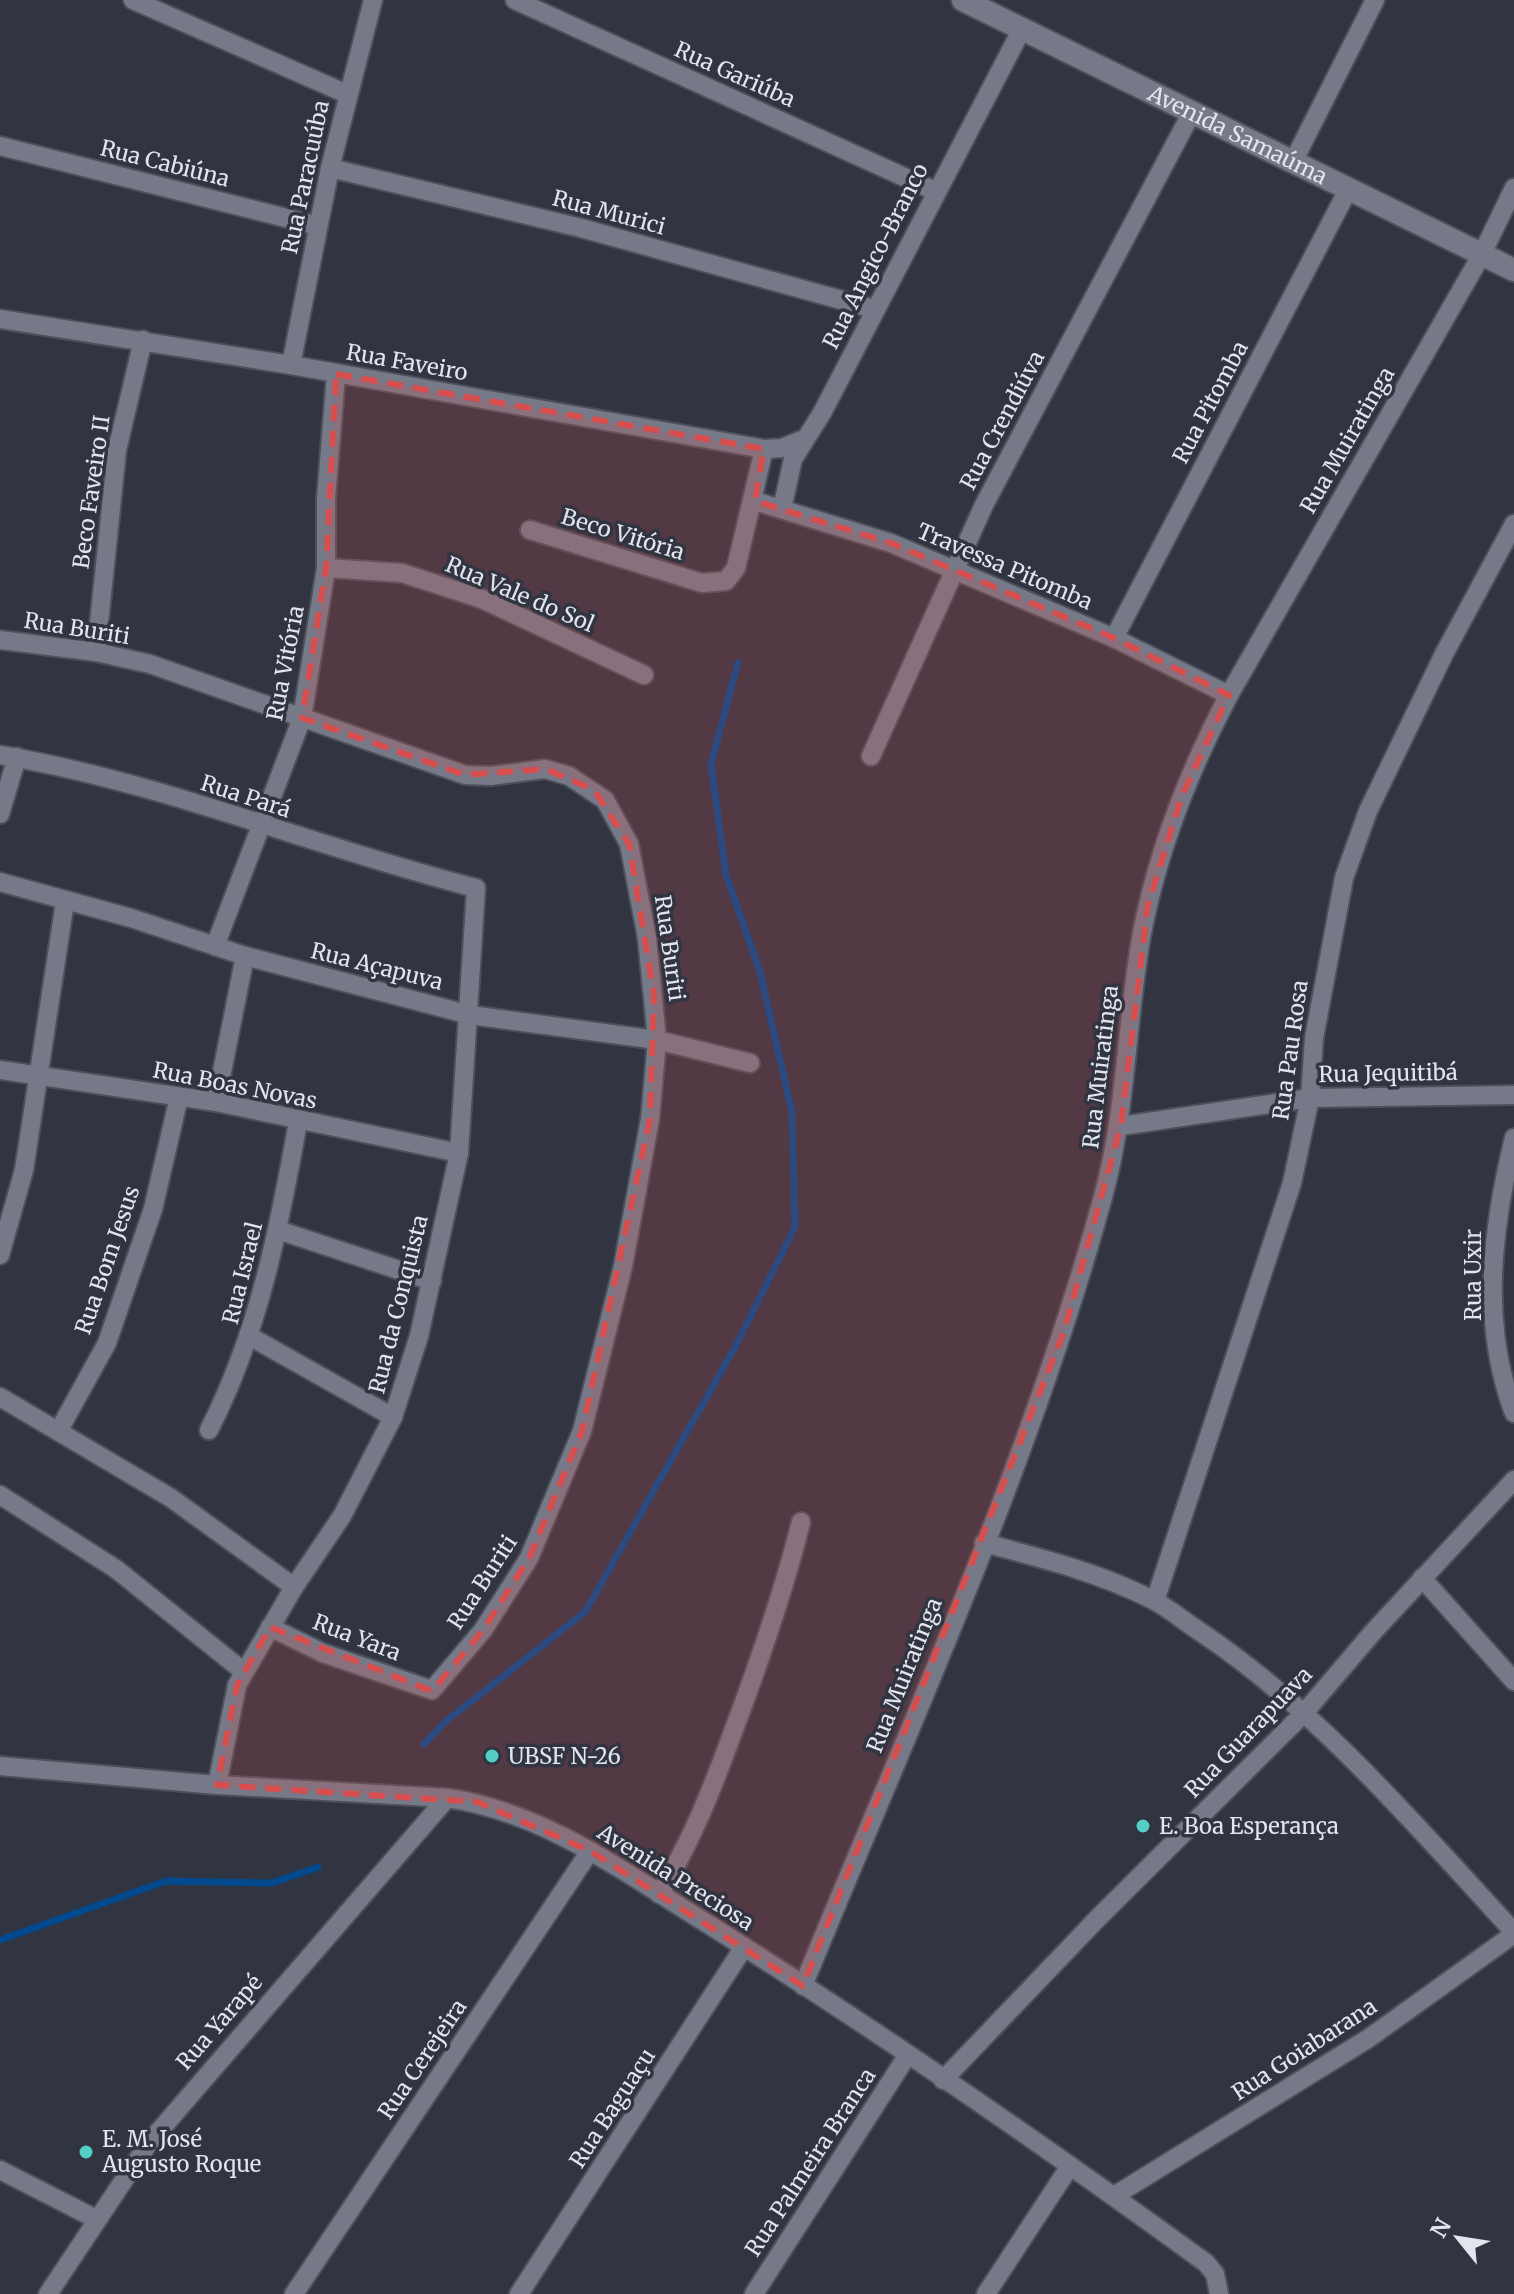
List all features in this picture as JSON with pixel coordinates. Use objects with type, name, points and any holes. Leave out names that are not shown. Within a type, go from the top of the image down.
[{"type":"street","points":[[133,0],[347,94]]},
{"type":"street","name":"Rua Paracuúba","points":[[291,365],[330,168],[373,0]]},
{"type":"street","name":"Rua Gariúba","points":[[515,0],[935,191]]},
{"type":"street","name":"Avenida Samaúma","points":[[963,0],[1514,270]]},
{"type":"street","points":[[1293,162],[1375,0]]},
{"type":"street","name":"Rua Angico-Branco","points":[[782,509],[793,459],[822,413],[1022,29]]},
{"type":"street","name":"Rua Crendiúva","points":[[871,756],[984,505],[1191,114]]},
{"type":"street","name":"Rua Cabiúna","points":[[0,146],[318,226]]},
{"type":"street","name":"Rua Murici","points":[[330,168],[581,228],[874,309]]},
{"type":"street","name":"Rua Pitomba","points":[[1114,638],[1349,188]]},
{"type":"street","name":"Rua Muiratinga","points":[[803,1986],[984,1543],[1064,1332],[1121,1126],[1132,1011],[1148,905],[1182,796],[1229,695],[1482,254],[1514,188]]},
{"type":"street","name":"Rua Faveiro","points":[[0,319],[291,365],[764,449],[782,448],[804,439]]},
{"type":"street","name":"Beco Faveiro II","points":[[96,652],[117,450],[143,340]]},
{"type":"street","name":"Rua Vitória","points":[[215,946],[302,718],[326,568],[326,499],[336,374]]},
{"type":"street","points":[[755,501],[764,449]]},
{"type":"street","name":"Travessa Pitomba","points":[[755,501],[875,537],[1114,638],[1229,695]]},
{"type":"street","name":"Beco Vitória","points":[[530,530],[702,583],[726,581],[731,577],[755,501]]},
{"type":"street","name":"Rua Pau Rosa","points":[[1155,1601],[1292,1183],[1310,1098],[1314,1038],[1344,878],[1368,811],[1444,654],[1514,524]]},
{"type":"street","name":"Rua Vale do Sol","points":[[326,568],[402,573],[470,595],[644,675]]},
{"type":"street","name":"Rua Buriti","points":[[0,640],[96,652],[201,680],[465,775],[491,776],[545,769],[560,772],[605,800],[629,844],[647,938],[657,1040],[650,1119],[602,1360],[582,1431],[529,1558],[483,1630],[441,1682],[428,1689]]},
{"type":"street","points":[[0,814],[8,756]]},
{"type":"street","name":"Rua Pará","points":[[8,756],[166,795],[386,865],[476,888]]},
{"type":"street","name":"Rua Açapuva","points":[[0,882],[131,918],[245,956],[470,1015],[657,1040],[750,1063]]},
{"type":"street","name":"Rua da Conquista","points":[[217,1785],[231,1702],[243,1671],[342,1516],[393,1417],[432,1281],[459,1153],[476,888]]},
{"type":"street","points":[[0,1255],[24,1170],[36,1075],[65,902]]},
{"type":"street","points":[[216,1102],[245,956]]},
{"type":"street","name":"Rua Boas Novas","points":[[0,1070],[216,1102],[298,1122],[459,1153]]},
{"type":"street","name":"Rua Jequitibá","points":[[1121,1126],[1310,1098],[1514,1095]]},
{"type":"street","name":"Rua Bom Jesus","points":[[59,1430],[107,1343],[153,1209],[179,1097]]},
{"type":"street","name":"Rua Israel","points":[[209,1430],[251,1337],[278,1230],[298,1122]]},
{"type":"street","name":"Rua Uxir","points":[[1514,1138],[1500,1196],[1492,1257],[1492,1305],[1514,1413]]},
{"type":"street","points":[[278,1230],[432,1281]]},
{"type":"street","points":[[251,1337],[393,1417]]},
{"type":"street","points":[[0,1397],[171,1498],[294,1587]]},
{"type":"street","name":"Rua Guarapuava","points":[[943,2080],[1097,1919],[1304,1713],[1422,1578],[1514,1480]]},
{"type":"street","points":[[0,1495],[116,1569],[243,1671]]},
{"type":"street","points":[[659,1894],[682,1857],[718,1772],[765,1648],[801,1522]]},
{"type":"street","points":[[984,1543],[1058,1562],[1110,1580],[1155,1601],[1231,1652],[1304,1713],[1514,1933]]},
{"type":"street","points":[[1422,1578],[1514,1681]]},
{"type":"street","name":"Rua Yara","points":[[270,1627],[323,1653],[428,1689]]},
{"type":"street","name":"Avenida Preciosa","points":[[0,1766],[217,1785],[447,1798],[477,1802],[508,1813],[590,1851],[744,1947],[943,2080],[1114,2196],[1206,2263],[1215,2274],[1219,2294]]},
{"type":"street","name":"Rua Yarapé","points":[[48,2294],[148,2144],[204,2075],[447,1798]]},
{"type":"street","name":"Rua Cerejeira","points":[[294,2294],[590,1851]]},
{"type":"street","name":"Rua Goiabarana","points":[[1114,2196],[1369,2038],[1514,1933]]},
{"type":"street","name":"Rua Baguaçu","points":[[519,2294],[744,1947]]},
{"type":"street","name":"Rua Palmeira Branca","points":[[754,2294],[907,2056]]},
{"type":"street","points":[[986,2294],[1070,2166]]},
{"type":"street","points":[[0,2170],[96,2219]]},
{"type":"highlighted area","points":[[336,374],[764,449],[755,501],[891,543],[1114,638],[1229,695],[1182,796],[1148,905],[1121,1126],[1064,1332],[803,1986],[590,1851],[477,1802],[217,1785],[237,1685],[270,1627],[432,1691],[483,1630],[529,1558],[582,1431],[650,1119],[654,995],[629,844],[594,790],[545,769],[465,775],[302,718],[326,568]]},
{"type":"waterway","points":[[424,1744],[445,1722],[585,1612],[734,1349],[795,1227],[792,1112],[760,972],[726,875],[711,764],[738,663]]},
{"type":"waterway","points":[[0,1940],[166,1881],[272,1883],[318,1867]]},
{"type":"place","name":"UBSF N-26","points":[[492,1756]]},
{"type":"place","name":"E. Boa Esperança","points":[[1143,1826]]},
{"type":"place","name":"E. M. José Augusto Roque","points":[[86,2152]]}]
